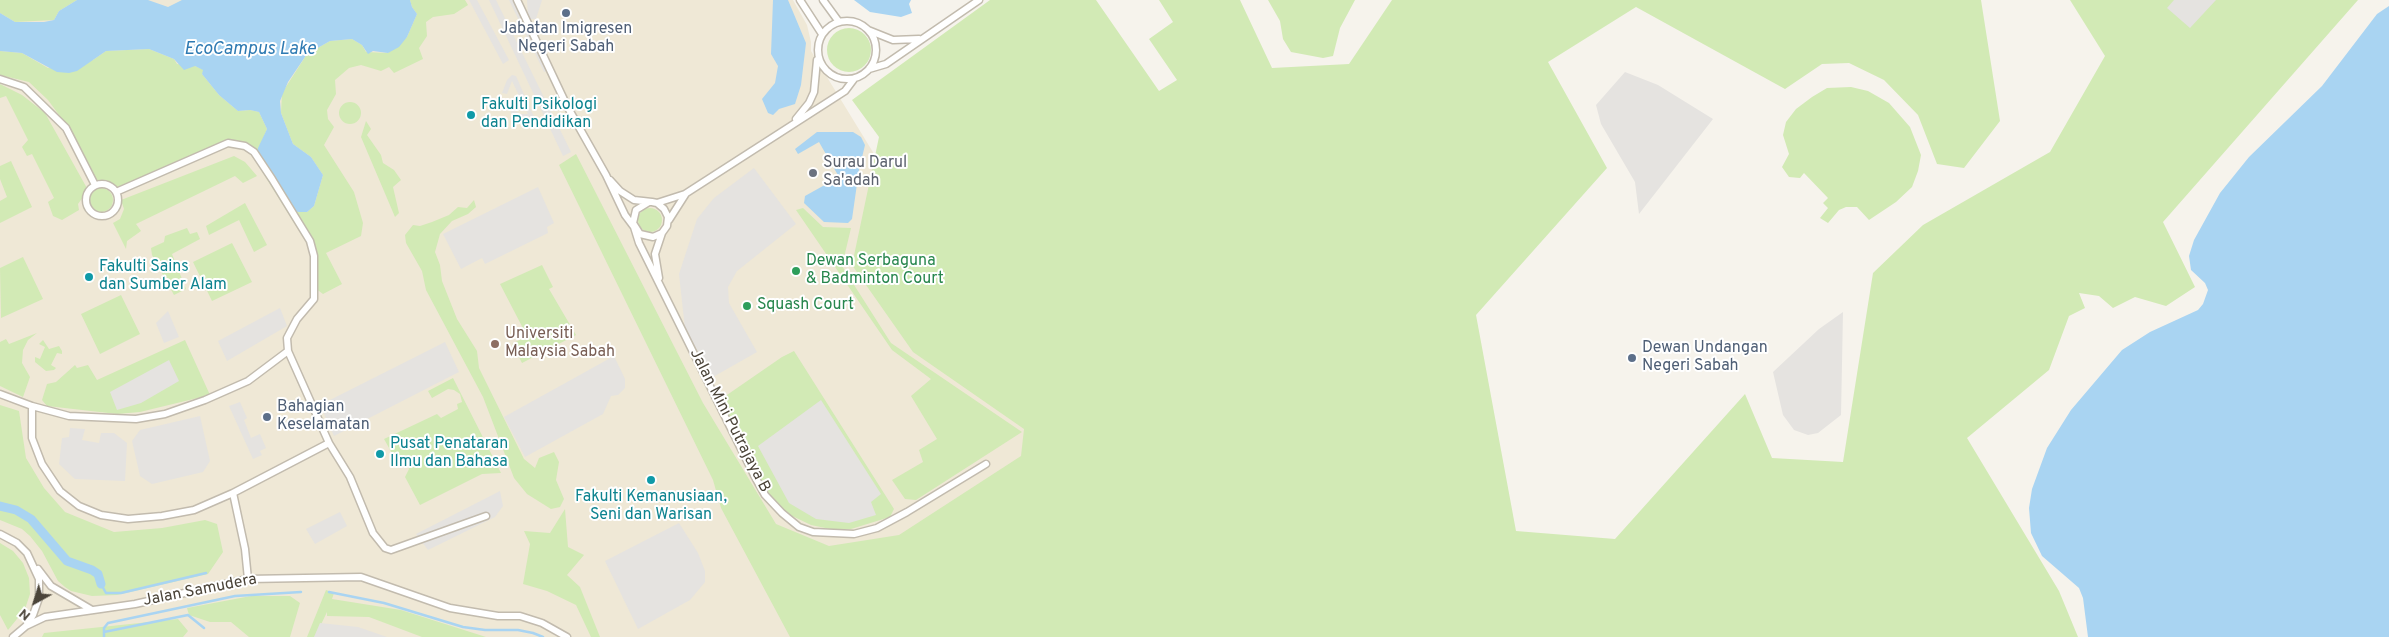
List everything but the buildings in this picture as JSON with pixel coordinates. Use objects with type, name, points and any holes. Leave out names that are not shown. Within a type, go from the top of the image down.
[{"type":"street","points":[[516,0],[567,106],[606,175],[620,192],[634,200],[656,204],[664,209],[668,222]]},
{"type":"street","points":[[800,0],[822,34]]},
{"type":"street","points":[[823,0],[839,22]]},
{"type":"street","points":[[656,204],[685,194],[845,91],[854,79],[869,69],[886,64],[920,38],[979,0]]},
{"type":"street","points":[[788,127],[809,103],[816,78],[818,43],[822,34],[828,28],[839,22],[857,23],[867,30],[893,40],[920,38]]},
{"type":"street","points":[[867,30],[876,46],[875,58],[869,69]]},
{"type":"street","points":[[818,55],[822,66],[831,75],[842,79],[854,79]]},
{"type":"street","points":[[0,79],[24,87],[66,128],[95,185]]},
{"type":"street","points":[[116,192],[228,142],[237,143],[254,152],[300,222],[310,241],[314,256],[314,299],[297,320],[288,338],[288,350],[328,443],[350,477],[373,533],[385,548],[391,550],[486,516]]},
{"type":"street","name":"Jalan Mini Putrajaya B","points":[[606,175],[625,215],[634,227],[639,243],[755,477],[770,501],[800,527],[813,532],[854,534],[876,528],[907,512],[986,464]]},
{"type":"street","points":[[104,184],[116,192],[118,197],[116,209],[108,216],[98,216],[89,211],[85,202],[87,192],[95,185],[104,184]]},
{"type":"street","points":[[659,283],[655,254],[662,233],[685,194]]},
{"type":"street","points":[[649,202],[636,210],[633,218],[634,227],[640,234],[649,237],[662,233]]},
{"type":"street","points":[[0,394],[32,406],[69,416],[100,419],[141,419],[164,414],[241,385],[288,350]]},
{"type":"street","points":[[32,406],[32,438],[42,464],[60,491],[80,506],[101,515],[128,519],[154,517],[194,510],[233,493],[328,443]]},
{"type":"street","points":[[233,493],[245,549],[248,579]]},
{"type":"street","points":[[0,534],[17,543],[51,586],[92,610]]},
{"type":"street","points":[[13,637],[26,626],[33,615],[39,598],[39,579],[35,565]]},
{"type":"street","name":"Jalan Samudera","points":[[26,626],[45,617],[135,604],[248,579],[361,577],[450,608],[498,616],[520,616],[542,623],[567,637]]},
{"type":"shaded area","name":"Universiti Malaysia Sabah","points":[[0,0],[793,0],[807,25],[811,51],[1170,637],[0,637]]},
{"type":"shaded area","points":[[469,0],[477,0],[509,60],[503,64]]},
{"type":"shaded area","points":[[489,0],[496,0],[571,152],[563,156]]},
{"type":"shaded area","points":[[509,0],[520,0],[528,17],[527,0],[542,0],[536,19],[529,19],[552,69],[544,72]]},
{"type":"shaded area","points":[[2174,0],[2216,0],[2190,28],[2167,8]]},
{"type":"shaded area","points":[[1625,72],[1658,85],[1713,119],[1639,214],[1635,182],[1601,124],[1596,105]]},
{"type":"shaded area","points":[[512,75],[516,76],[534,117],[520,119],[510,112],[514,110],[520,114],[528,114],[512,81],[507,94],[502,93],[507,80]]},
{"type":"shaded area","points":[[754,168],[796,224],[737,271],[728,287],[729,303],[757,352],[713,377],[685,329],[679,274],[697,219],[714,198]]},
{"type":"shaded area","points":[[538,187],[554,223],[547,227],[548,233],[485,264],[482,258],[461,269],[443,234]]},
{"type":"shaded area","points":[[280,308],[287,326],[227,361],[218,341]]},
{"type":"shaded area","points":[[168,311],[179,337],[164,343],[156,323]]},
{"type":"shaded area","points":[[1843,312],[1841,415],[1818,433],[1808,435],[1794,430],[1783,415],[1773,372],[1819,329]]},
{"type":"shaded area","points":[[445,342],[459,372],[334,436],[320,405]]},
{"type":"shaded area","points":[[614,356],[625,379],[625,388],[618,395],[611,396],[603,414],[525,457],[504,417]]},
{"type":"shaded area","points":[[169,360],[179,381],[141,403],[117,410],[110,392]]},
{"type":"shaded area","points":[[821,400],[881,494],[871,502],[876,515],[849,523],[816,519],[789,503],[758,446]]},
{"type":"shaded area","points":[[240,402],[247,418],[244,420],[251,438],[260,434],[266,448],[260,451],[262,455],[253,459],[229,406]]},
{"type":"shaded area","points":[[200,416],[210,461],[203,472],[152,484],[140,476],[132,441],[140,430]]},
{"type":"shaded area","points":[[70,428],[85,429],[82,440],[99,443],[101,433],[114,433],[127,443],[125,481],[75,479],[59,464],[62,438],[69,437]]},
{"type":"shaded area","points":[[500,491],[503,506],[495,517],[428,550],[416,534]]},
{"type":"shaded area","points":[[340,512],[347,526],[315,544],[306,529]]},
{"type":"shaded area","points":[[679,523],[698,553],[705,571],[705,582],[690,600],[638,629],[605,561]]},
{"type":"shaded area","points":[[320,623],[358,627],[387,637],[314,637]]},
{"type":"green space","points":[[0,0],[77,0],[59,11],[54,20],[15,22],[0,13]]},
{"type":"green space","points":[[410,0],[465,0],[468,5],[454,14],[433,17],[426,22],[427,36],[419,48],[423,59],[394,73],[389,67],[381,71],[361,65],[349,68],[335,80],[336,94],[327,110],[328,119],[334,127],[324,145],[354,192],[363,223],[361,236],[326,253],[342,284],[323,294],[315,288],[315,268],[309,247],[250,152],[231,143],[118,192],[106,184],[97,184],[70,130],[48,100],[29,82],[0,75],[0,51],[22,53],[48,68],[93,60],[106,51],[149,49],[174,59],[177,64],[195,66],[204,70],[202,74],[219,95],[238,111],[250,110],[259,112],[267,129],[262,141],[299,212],[307,212],[314,206],[323,175],[311,157],[293,144],[281,113],[282,93],[307,54],[330,41],[352,39],[362,45],[366,52],[388,53],[407,37],[417,14]]},
{"type":"green space","points":[[990,0],[1096,0],[1159,91],[1177,80],[1149,39],[1173,22],[1159,0],[1240,0],[1272,68],[1349,64],[1392,0],[1981,0],[2000,121],[1964,168],[1937,164],[1918,115],[1884,80],[1849,63],[1822,64],[1785,89],[1636,7],[1548,62],[1607,168],[1476,315],[1516,531],[1615,539],[1745,394],[1772,458],[1843,462],[1873,273],[1923,225],[2050,152],[2105,56],[2070,0],[2358,0],[2163,222],[2195,287],[2166,306],[2135,297],[2113,308],[2099,296],[2079,293],[2085,308],[2069,316],[2049,370],[1967,438],[2059,591],[2078,637],[790,637],[721,508],[713,480],[559,165],[576,154],[703,403],[776,524],[829,546],[899,535],[1021,456],[1024,429],[913,352],[852,265],[879,137],[852,100]]},
{"type":"green space","points":[[1268,0],[1355,0],[1340,28],[1333,56],[1323,58],[1291,52],[1283,39],[1280,21]]},
{"type":"green space","points":[[853,28],[865,34],[870,41],[870,59],[865,66],[858,71],[845,72],[837,69],[830,62],[827,46],[830,38],[837,31]]},
{"type":"green space","points":[[0,84],[22,95],[45,113],[88,190],[78,204],[79,210],[62,220],[53,216],[48,202],[54,198],[32,154],[27,156],[22,147],[28,140],[6,96],[0,98]]},
{"type":"green space","points":[[1851,87],[1868,91],[1889,103],[1910,127],[1921,155],[1912,187],[1896,202],[1869,220],[1857,207],[1846,207],[1839,210],[1828,223],[1820,218],[1828,208],[1823,203],[1828,198],[1804,173],[1800,178],[1789,177],[1782,167],[1789,154],[1783,135],[1786,122],[1796,109],[1812,97],[1827,88]]},
{"type":"green space","points":[[350,102],[358,105],[361,113],[358,121],[350,124],[342,121],[339,113],[342,105]]},
{"type":"green space","points":[[366,121],[371,129],[367,135],[381,155],[383,163],[394,170],[401,180],[393,187],[399,213],[395,217],[361,137]]},
{"type":"green space","points":[[234,156],[245,162],[257,176],[243,183],[235,176],[136,224],[141,231],[127,241],[126,249],[113,223],[120,219],[124,209],[121,200]]},
{"type":"green space","points":[[11,161],[32,207],[0,223],[0,201],[7,197],[0,179],[0,166]]},
{"type":"green space","points":[[101,188],[106,189],[112,195],[112,205],[106,211],[101,212],[96,211],[90,205],[89,200],[90,195],[96,189]]},
{"type":"green space","points":[[474,200],[476,207],[468,214],[452,221],[440,234],[435,252],[440,265],[442,281],[457,319],[477,351],[479,368],[524,459],[535,468],[539,458],[554,452],[559,462],[556,480],[564,499],[560,507],[551,509],[527,494],[514,478],[483,397],[426,290],[422,271],[406,243],[405,235],[413,225],[420,226],[432,222],[449,215],[458,207],[467,208]]},
{"type":"green space","points":[[245,203],[267,245],[254,252],[239,220],[209,235],[206,226]]},
{"type":"green space","points":[[650,208],[655,209],[661,215],[661,225],[655,231],[650,232],[645,231],[639,225],[638,220],[639,215],[645,209]]},
{"type":"green space","points":[[803,208],[823,227],[851,228],[842,266],[891,343],[1022,432],[916,500],[905,499],[892,480],[923,462],[919,450],[937,439],[911,396],[931,379],[892,350],[796,210]]},
{"type":"green space","points":[[187,228],[190,234],[197,232],[200,239],[172,254],[186,289],[174,295],[152,255],[151,248],[164,242],[165,236]]},
{"type":"green space","points":[[232,243],[252,282],[212,301],[193,262]]},
{"type":"green space","points":[[23,257],[43,299],[1,318],[0,268]]},
{"type":"green space","points":[[542,265],[553,287],[549,289],[576,335],[522,363],[512,344],[527,336],[500,284]]},
{"type":"green space","points":[[121,295],[140,334],[100,354],[81,314]]},
{"type":"green space","points":[[37,333],[28,340],[23,350],[22,363],[30,377],[23,397],[0,386],[0,342],[6,339],[9,344]]},
{"type":"green space","points":[[43,340],[49,349],[59,346],[62,351],[62,354],[57,353],[51,365],[56,368],[54,370],[46,371],[35,362],[35,357],[40,359],[45,347],[39,344]]},
{"type":"green space","points":[[185,340],[210,395],[140,412],[117,414],[47,406],[42,400],[47,384],[56,382],[75,365],[77,368],[88,365],[97,380]]},
{"type":"green space","points":[[794,351],[894,509],[890,517],[851,529],[830,529],[811,525],[786,513],[767,493],[722,405],[724,397],[782,357]]},
{"type":"green space","points":[[453,378],[501,473],[482,474],[420,505],[405,477],[409,469],[407,464],[400,460],[397,462],[384,439],[437,414],[441,418],[458,409],[457,404],[462,402],[460,394],[454,390],[448,389],[432,398],[428,391]]},
{"type":"green space","points":[[0,405],[19,411],[26,458],[44,488],[65,512],[114,532],[162,528],[205,520],[217,524],[223,552],[208,574],[117,595],[92,596],[71,591],[65,587],[58,581],[42,551],[30,536],[22,529],[0,520]]},
{"type":"green space","points":[[565,509],[568,547],[584,555],[567,575],[580,587],[600,637],[591,637],[576,605],[547,591],[523,584],[530,544],[524,531],[550,533]]},
{"type":"green space","points":[[0,543],[13,551],[23,563],[29,578],[30,594],[25,609],[8,630],[0,615]]},
{"type":"green space","points":[[326,590],[334,593],[332,599],[401,610],[486,637],[422,637],[369,617],[327,616],[327,612],[315,637],[307,637]]},
{"type":"green space","points":[[251,596],[290,596],[300,603],[290,637],[249,637],[231,622],[210,622],[189,615],[187,608]]},
{"type":"green space","points":[[178,619],[188,631],[183,637],[42,637],[44,633]]},
{"type":"water","name":"EcoCampus Lake","points":[[77,0],[148,0],[168,7],[182,0],[410,0],[417,14],[407,37],[399,47],[388,53],[373,51],[368,54],[362,45],[352,39],[330,41],[307,54],[288,82],[280,101],[281,113],[293,144],[311,157],[323,175],[314,206],[307,212],[299,212],[293,211],[257,154],[267,129],[259,112],[250,110],[238,111],[219,95],[202,74],[203,70],[195,66],[184,70],[174,59],[149,49],[106,51],[77,71],[69,73],[57,72],[22,53],[0,51],[0,13],[15,22],[44,22],[54,20],[59,11]]},
{"type":"water","points":[[773,0],[788,0],[806,43],[801,85],[795,104],[779,109],[773,115],[768,113],[762,99],[775,83],[778,66],[771,54]]},
{"type":"water","points":[[854,0],[911,0],[909,4],[912,13],[901,17],[870,12]]},
{"type":"water","points":[[2389,6],[2389,637],[2088,637],[2083,598],[2079,588],[2042,556],[2031,533],[2029,508],[2032,489],[2047,448],[2071,410],[2122,350],[2150,332],[2198,310],[2203,304],[2208,290],[2205,283],[2191,270],[2189,256],[2194,240],[2220,193],[2249,157],[2322,86],[2377,14]]},
{"type":"water","points":[[817,132],[853,132],[861,137],[865,145],[859,170],[852,219],[848,223],[824,222],[804,203],[805,196],[839,177],[819,142],[798,154],[795,149]]},
{"type":"waterway","points":[[0,506],[16,510],[31,519],[67,561],[98,574],[101,584]]},
{"type":"waterway","points":[[101,584],[106,593],[121,593],[206,573]]},
{"type":"waterway","points":[[104,637],[104,628],[108,623],[235,596],[301,592]]},
{"type":"waterway","points":[[329,592],[384,603],[463,627],[485,630],[518,630],[543,637]]},
{"type":"waterway","points":[[104,632],[188,615],[204,628]]},
{"type":"place","name":"Jabatan Imigresen Negeri Sabah","points":[[566,13]]},
{"type":"place","name":"Fakulti Psikologi dan Pendidikan","points":[[471,115]]},
{"type":"place","name":"Surau Darul Sa'adah","points":[[813,173]]},
{"type":"place","name":"Dewan Serbaguna & Badminton Court","points":[[796,271]]},
{"type":"place","name":"Fakulti Sains dan Sumber Alam","points":[[89,277]]},
{"type":"place","name":"Squash Court","points":[[747,306]]},
{"type":"place","name":"Universiti Malaysia Sabah","points":[[495,344]]},
{"type":"place","name":"Dewan Undangan Negeri Sabah","points":[[1632,358]]},
{"type":"place","name":"Bahagian Keselamatan","points":[[267,417]]},
{"type":"place","name":"Pusat Penataran Ilmu dan Bahasa","points":[[380,454]]},
{"type":"place","name":"Fakulti Kemanusiaan, Seni dan Warisan","points":[[651,480]]}]
